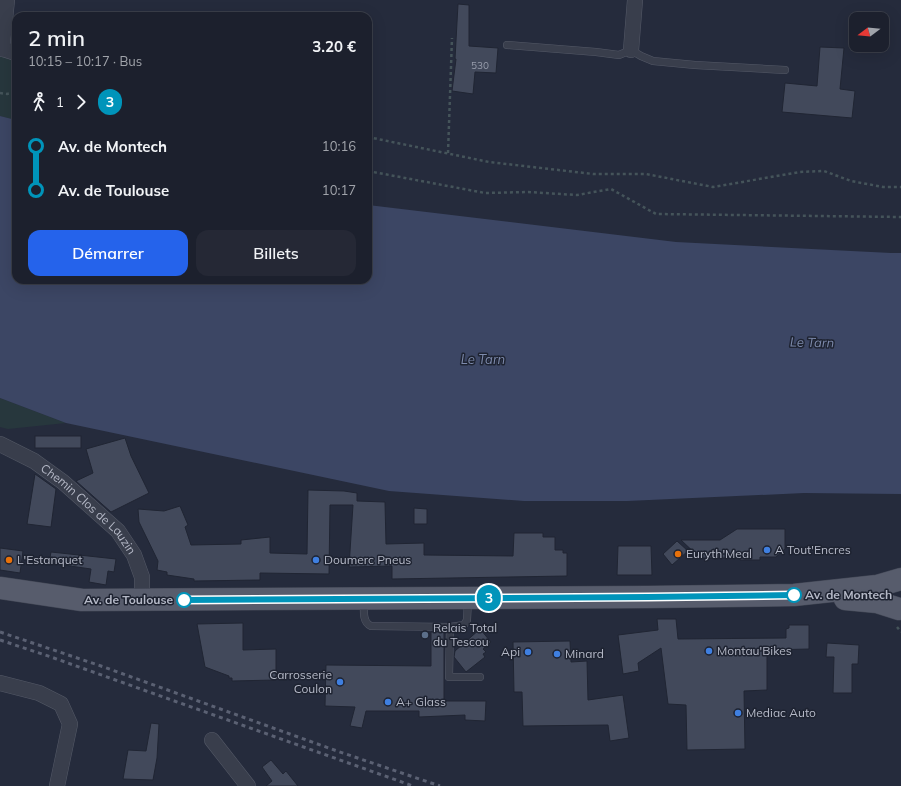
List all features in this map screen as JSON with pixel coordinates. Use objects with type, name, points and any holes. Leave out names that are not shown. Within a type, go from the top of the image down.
[{"type":"main road","points":[[0,588],[82,600],[641,598],[794,595],[877,586],[901,579]]},
{"type":"main road","points":[[900,610],[897,601],[897,593],[901,582]]},
{"type":"main road","points":[[794,595],[877,602],[900,610]]},
{"type":"street","points":[[7,0],[1,49],[12,52]]},
{"type":"street","points":[[631,50],[635,0]]},
{"type":"street","name":"Chemin Clos de Lauzin","points":[[0,444],[34,461],[62,482],[118,531],[134,555],[142,577],[142,600]]},
{"type":"street","points":[[0,684],[39,693],[61,704],[70,724],[57,786]]},
{"type":"street","points":[[212,740],[248,786]]},
{"type":"lane","points":[[507,45],[619,55],[631,50],[640,56],[653,61],[785,70]]},
{"type":"lane","points":[[363,599],[364,620],[367,625],[370,626],[450,626],[464,624],[467,620],[468,598]]},
{"type":"lane","points":[[450,626],[449,677],[480,677]]},
{"type":"path","points":[[448,153],[452,38]]},
{"type":"path","points":[[0,93],[12,93]]},
{"type":"path","points":[[372,138],[490,162],[593,174],[646,174],[713,187],[800,172],[824,172],[851,181],[883,187],[901,187]]},
{"type":"path","points":[[372,172],[484,193],[528,192],[577,195],[611,189],[656,214],[901,217]]},
{"type":"shaded area","points":[[0,48],[12,52],[12,119],[0,116]]},
{"type":"shaded area","points":[[0,398],[66,423],[8,429],[0,427]]},
{"type":"water","name":"Le Tarn","points":[[0,116],[12,119],[12,284],[372,284],[372,205],[676,242],[901,253],[901,494],[804,493],[627,501],[524,501],[389,491],[66,423],[0,398]]},
{"type":"building","points":[[458,4],[469,5],[469,46],[498,48],[496,73],[475,72],[473,94],[452,91],[456,59]]},
{"type":"building","points":[[820,47],[844,48],[840,89],[855,91],[852,118],[782,112],[785,83],[817,86]]},
{"type":"building","points":[[35,436],[81,436],[81,448],[35,448]]},
{"type":"building","points":[[125,438],[131,456],[149,493],[111,512],[76,481],[93,473],[86,449]]},
{"type":"building","points":[[35,474],[56,489],[51,527],[27,524]]},
{"type":"building","points":[[308,490],[344,491],[357,493],[357,501],[385,502],[386,544],[424,543],[424,555],[513,556],[514,533],[543,533],[543,537],[555,537],[555,550],[563,550],[563,553],[567,553],[567,576],[392,579],[392,566],[349,567],[353,505],[330,505],[329,574],[260,573],[260,580],[194,581],[194,579],[167,575],[167,572],[157,570],[158,561],[139,522],[138,509],[164,511],[180,506],[188,525],[185,527],[191,545],[241,544],[241,540],[270,537],[270,553],[307,554]]},
{"type":"building","points":[[414,508],[427,509],[427,524],[414,524]]},
{"type":"building","points":[[737,529],[785,529],[785,549],[776,557],[760,557],[760,560],[740,560],[740,558],[700,558],[681,540],[720,540]]},
{"type":"building","points":[[677,541],[688,551],[672,565],[663,554]]},
{"type":"building","points":[[618,546],[651,546],[652,575],[617,575]]},
{"type":"building","points":[[0,548],[23,551],[20,573],[0,570]]},
{"type":"building","points":[[51,552],[116,559],[114,572],[108,571],[106,585],[89,582],[91,569],[49,563]]},
{"type":"building","points":[[657,619],[676,619],[678,639],[786,638],[786,629],[789,628],[789,625],[809,625],[809,649],[767,650],[767,690],[744,691],[745,749],[687,750],[686,705],[668,704],[661,648],[638,663],[639,671],[623,674],[618,635],[658,630]]},
{"type":"building","points":[[243,623],[243,650],[276,649],[276,680],[232,681],[232,678],[229,678],[229,676],[205,667],[197,624]]},
{"type":"building","points":[[480,629],[491,642],[483,649],[486,652],[483,654],[485,657],[466,672],[454,657],[455,651]]},
{"type":"building","points":[[431,632],[444,632],[444,701],[486,701],[485,721],[465,720],[465,715],[419,717],[419,711],[366,711],[362,728],[350,726],[355,707],[325,706],[326,665],[431,666]]},
{"type":"building","points":[[570,641],[571,662],[587,661],[588,700],[623,695],[629,738],[610,741],[608,725],[523,726],[522,692],[514,692],[513,642]]},
{"type":"building","points":[[827,643],[859,645],[858,664],[852,664],[852,693],[833,693],[834,657],[826,657]]},
{"type":"building","points":[[151,723],[159,724],[157,758],[153,780],[123,779],[128,750],[146,751]]},
{"type":"building","points":[[271,760],[283,774],[286,771],[298,786],[266,786],[272,781],[262,767]]},
{"type":"railway","points":[[0,632],[101,666],[337,751],[440,786]]},
{"type":"railway","points":[[0,640],[413,786]]},
{"type":"bus line","name":"3","points":[[184,600],[794,595]]},
{"type":"place","name":"A Tout'Encres","points":[[767,550]]},
{"type":"place","name":"Euryth'Meal","points":[[678,554]]},
{"type":"place","name":"L'Estanquet","points":[[9,560]]},
{"type":"place","name":"Doumerc Pneus","points":[[316,560]]},
{"type":"place","name":"Av. de Montech","points":[[794,595]]},
{"type":"place","name":"Av. de Toulouse","points":[[184,600]]},
{"type":"place","name":"Relais Total du Tescou","points":[[425,635]]},
{"type":"place","name":"Montau'Bikes","points":[[709,651]]},
{"type":"place","name":"Api","points":[[528,652]]},
{"type":"place","name":"Minard","points":[[557,654]]},
{"type":"place","name":"Carrosserie Coulon","points":[[340,682]]},
{"type":"place","name":"A+ Glass","points":[[388,702]]},
{"type":"place","name":"Mediac Auto","points":[[738,713]]}]
